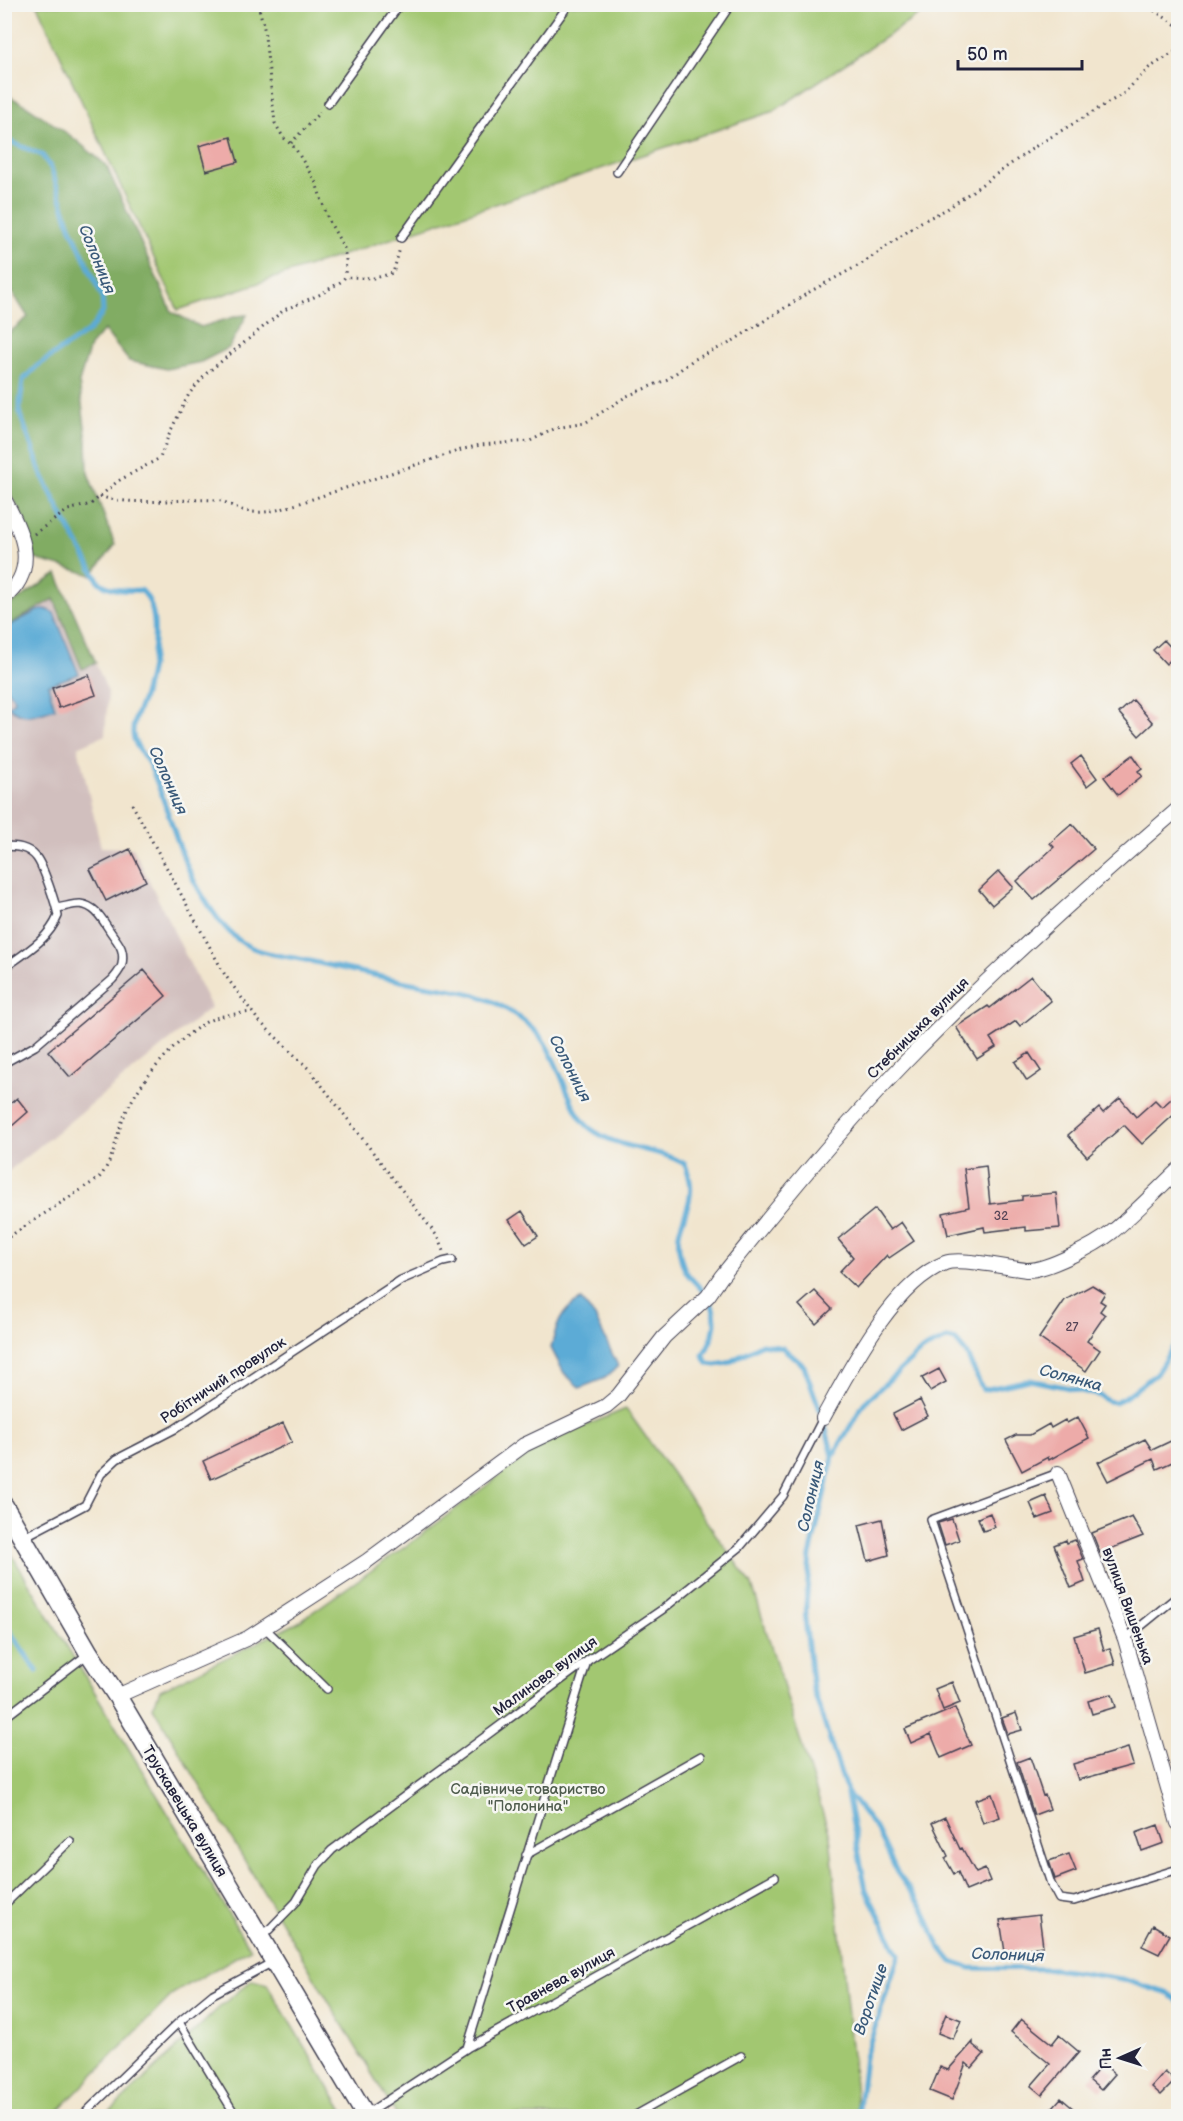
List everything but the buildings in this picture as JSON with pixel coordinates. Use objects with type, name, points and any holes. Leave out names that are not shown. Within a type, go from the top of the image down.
[{"type":"street","points":[[4,499],[20,527],[26,554],[20,576],[4,598]]},
{"type":"street","name":"Стебницька вулиця","points":[[117,1696],[248,1638],[367,1561],[524,1445],[618,1396],[664,1337],[708,1296],[812,1164],[917,1050],[1068,905],[1179,809]]},
{"type":"street","points":[[823,1418],[847,1374],[891,1307],[922,1276],[946,1262],[979,1263],[1029,1270],[1050,1265],[1111,1233],[1179,1170]]},
{"type":"street","name":"вулиця Вишенька","points":[[1058,1473],[1125,1639],[1179,1823]]},
{"type":"street","name":"Трускавецька вулиця","points":[[4,1506],[89,1653],[117,1696],[366,2116]]},
{"type":"lane","points":[[328,104],[400,4]]},
{"type":"lane","points":[[401,238],[569,4]]},
{"type":"lane","points":[[617,172],[732,4]]},
{"type":"lane","points":[[4,846],[25,849],[37,857],[58,916],[54,927],[44,938],[4,968]]},
{"type":"lane","points":[[4,1063],[34,1046],[112,980],[122,967],[119,941],[111,933],[101,916],[93,909],[79,904],[57,908]]},
{"type":"lane","name":"Робітничий провулок","points":[[23,1537],[85,1505],[101,1474],[117,1459],[175,1429],[401,1280],[452,1260]]},
{"type":"lane","name":"Малинова вулиця","points":[[260,1938],[296,1902],[318,1865],[333,1850],[587,1661],[663,1610],[740,1547],[783,1496],[823,1418]]},
{"type":"lane","points":[[1058,1473],[931,1520],[1051,1884],[1059,1899],[1074,1901],[1179,1869]]},
{"type":"lane","points":[[1125,1639],[1179,1596]]},
{"type":"lane","points":[[264,1627],[327,1689]]},
{"type":"lane","points":[[4,1718],[89,1653]]},
{"type":"lane","points":[[467,2048],[587,1661]]},
{"type":"lane","points":[[526,1855],[701,1756]]},
{"type":"lane","points":[[4,1905],[70,1841]]},
{"type":"lane","name":"Травнева вулиця","points":[[366,2116],[467,2048],[775,1877]]},
{"type":"lane","points":[[82,2116],[180,2022],[213,1994],[273,1962]]},
{"type":"lane","points":[[180,2022],[236,2116]]},
{"type":"lane","points":[[634,2116],[741,2056]]},
{"type":"path","points":[[24,543],[68,510],[86,507],[118,482],[160,459],[169,434],[189,394],[207,373],[284,310],[321,294],[345,277],[344,248],[328,219],[311,174],[291,142],[283,137],[274,123],[267,54],[258,4]]},
{"type":"path","points":[[1144,4],[1179,26]]},
{"type":"path","points":[[99,496],[139,501],[216,500],[225,501],[250,512],[263,513],[288,507],[464,449],[480,445],[530,441],[556,428],[585,423],[627,396],[668,380],[693,360],[728,344],[820,285],[863,263],[1048,138],[1122,94],[1149,68],[1179,50]]},
{"type":"path","points":[[291,142],[328,104]]},
{"type":"path","points":[[345,277],[375,278],[393,273],[401,238]]},
{"type":"path","points":[[132,804],[225,975],[252,1012],[310,1070],[438,1236],[443,1251],[443,1262]]},
{"type":"path","points":[[4,1240],[99,1178],[109,1167],[123,1117],[138,1089],[163,1059],[203,1024],[219,1017],[252,1012]]},
{"type":"shaded area","points":[[57,574],[108,692],[105,735],[78,747],[101,847],[133,848],[211,1007],[5,1174],[5,608]]},
{"type":"green space","points":[[37,5],[934,5],[774,111],[178,310]]},
{"type":"green space","points":[[5,94],[71,136],[106,165],[172,312],[201,327],[247,315],[229,348],[201,362],[167,369],[129,361],[104,330],[90,346],[79,382],[87,441],[88,473],[115,545],[92,575],[35,559],[25,521],[5,483],[5,336],[28,317],[5,281]]},
{"type":"green space","points":[[57,574],[96,663],[82,669],[54,599],[5,627],[5,608]]},
{"type":"green space","name":"Садівниче товариство \"Полонина\"","points":[[626,1409],[752,1585],[830,1836],[858,2116],[397,2116],[153,1707],[160,1690],[297,1623],[416,1539],[541,1444]]},
{"type":"green space","points":[[4,1542],[250,1949],[174,1993],[53,2116],[5,2116]]},
{"type":"green space","points":[[252,1980],[267,1984],[346,2116],[105,2116],[224,2003]]},
{"type":"water","points":[[46,609],[54,613],[79,674],[48,685],[55,708],[25,715],[8,706],[14,701],[5,685],[5,628],[37,611]]},
{"type":"water","points":[[581,1300],[595,1317],[618,1366],[605,1378],[580,1388],[564,1373],[551,1348],[560,1320],[568,1309]]},
{"type":"waterway","name":"Солониця","points":[[4,139],[42,155],[51,168],[70,226],[102,296],[103,312],[90,330],[37,366],[23,380],[19,411],[42,475],[99,582],[119,590],[141,590],[148,599],[154,625],[153,655],[133,734],[157,782],[187,867],[204,898],[231,934],[257,950],[468,993],[501,1006],[525,1022],[542,1039],[577,1112],[591,1129],[614,1141],[662,1154],[685,1164],[691,1192],[680,1230],[680,1254],[687,1273],[711,1302],[715,1318],[711,1341],[703,1355],[708,1364],[716,1365],[728,1363],[762,1344],[783,1348],[804,1366],[823,1418],[833,1456],[810,1556],[805,1619],[813,1689],[847,1792],[877,1830],[898,1874],[923,1908],[939,1946],[952,1962],[970,1968],[1055,1969],[1122,1979],[1169,1994],[1178,2001]]},
{"type":"waterway","name":"Солянка","points":[[833,1456],[864,1403],[922,1350],[947,1339],[956,1341],[966,1353],[983,1390],[1029,1380],[1101,1396],[1107,1401],[1115,1402],[1156,1374],[1178,1339]]},
{"type":"waterway","points":[[4,1623],[37,1671]]},
{"type":"waterway","name":"Воротище","points":[[847,1794],[866,1890],[899,1955],[865,2057],[858,2116]]}]
